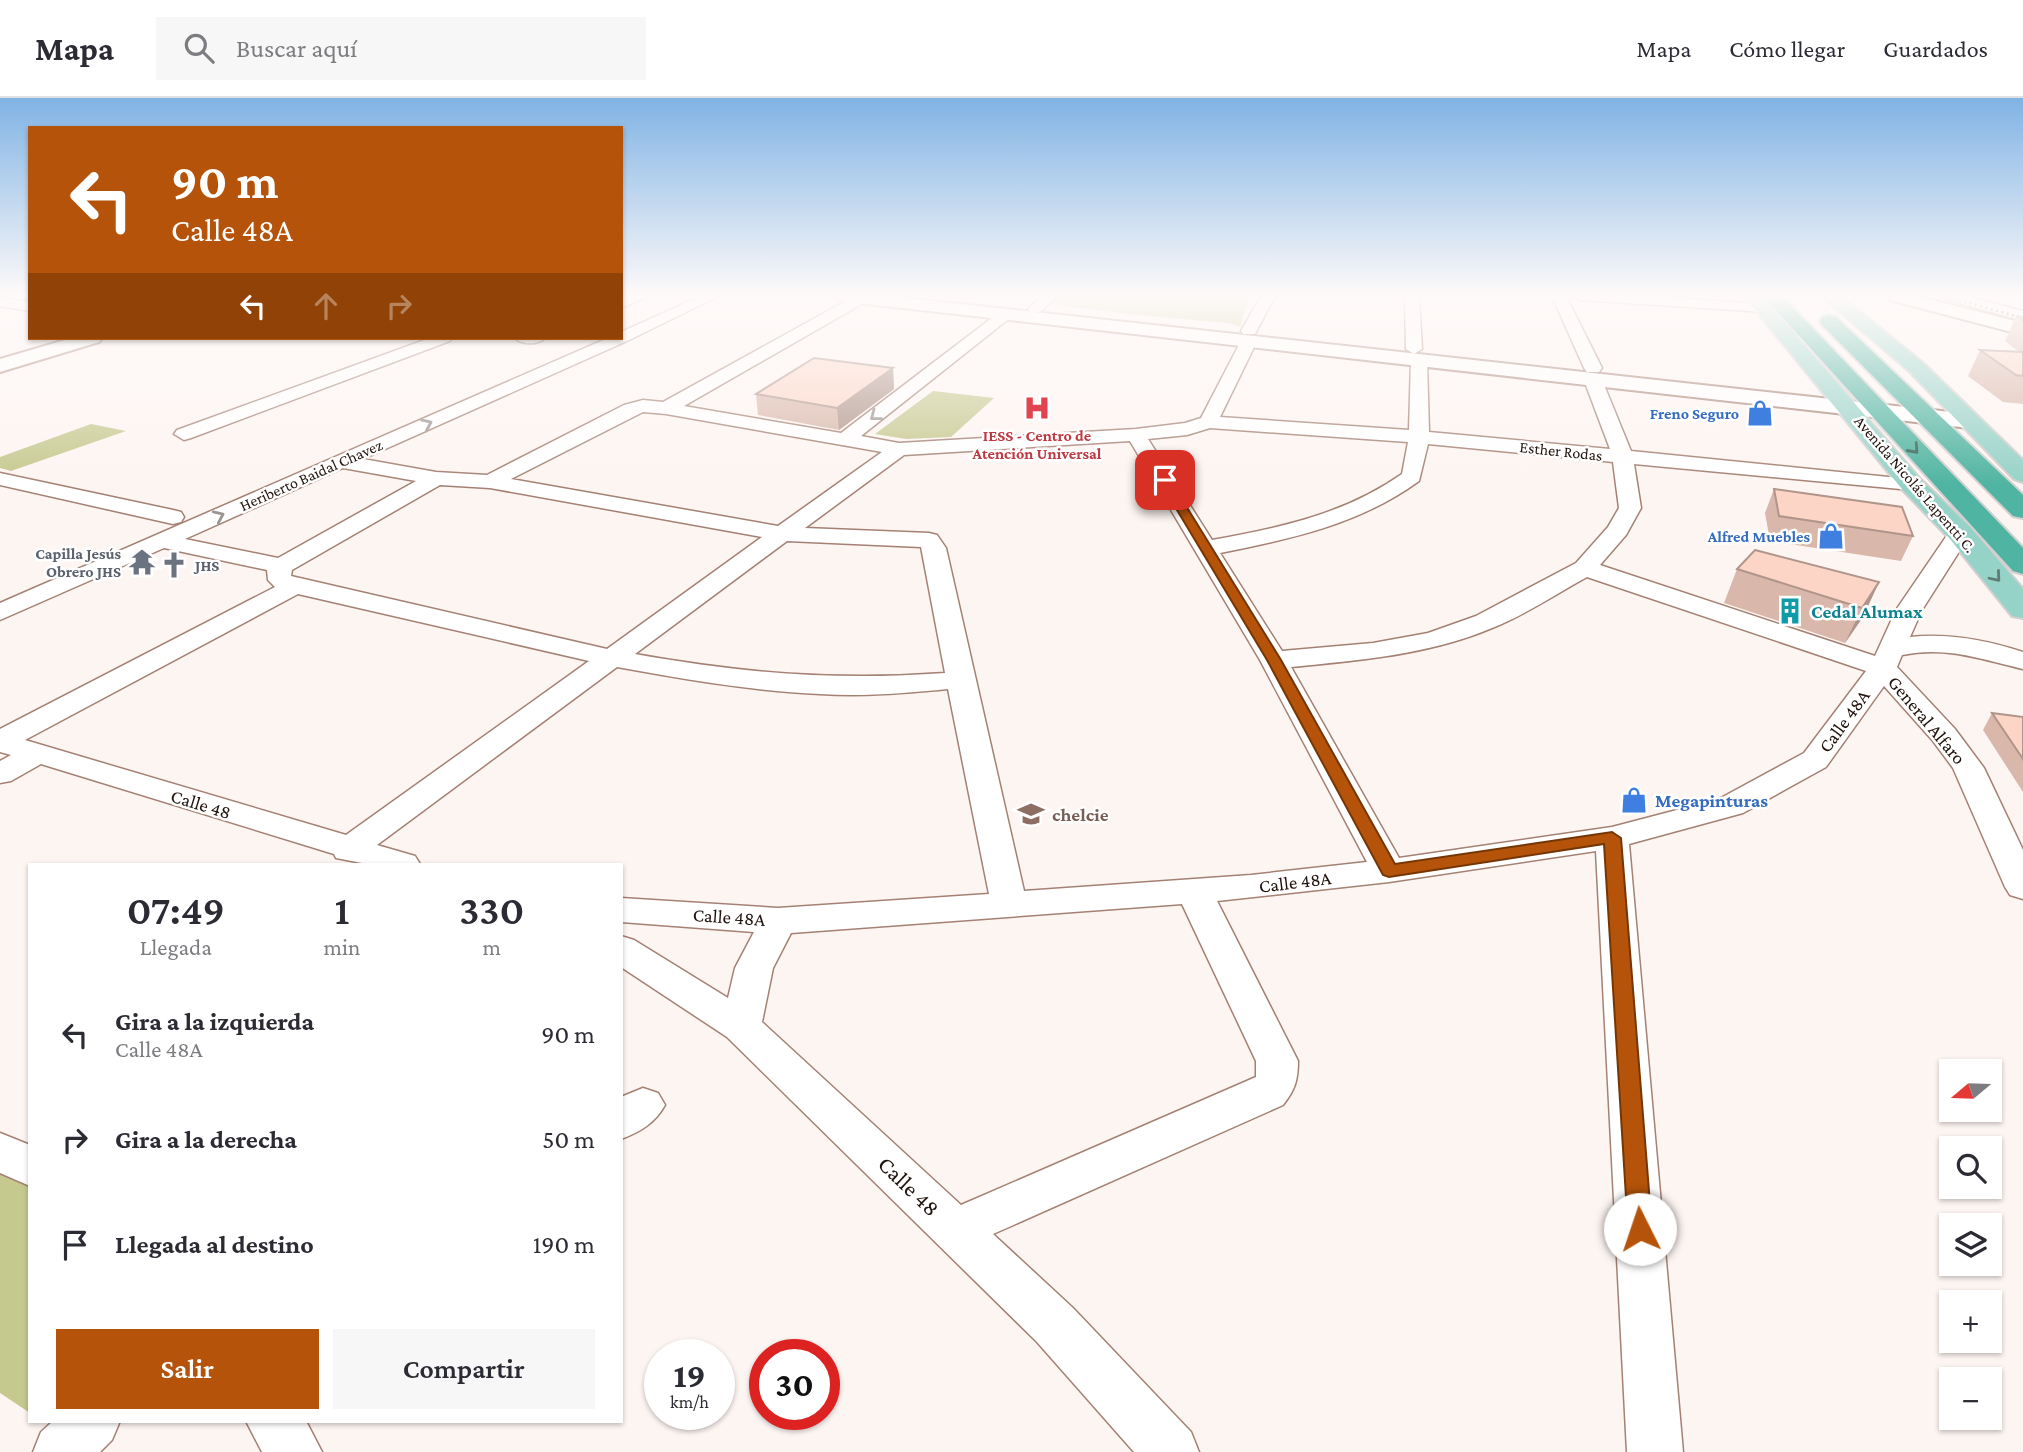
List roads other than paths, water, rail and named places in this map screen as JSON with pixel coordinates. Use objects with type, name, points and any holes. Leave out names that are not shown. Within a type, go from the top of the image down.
[{"type":"highway","name":"Avenida Nicolás Lapentti C.","points":[[1818,359],[1859,404],[2023,565]]},
{"type":"highway","points":[[1874,359],[1920,410],[2023,510]]},
{"type":"main road","points":[[0,366],[22,359]]},
{"type":"main road","points":[[1456,359],[1963,414]]},
{"type":"main road","name":"Avenida Nicolás Lapentti C.","points":[[1818,359],[1859,404],[1911,484],[1960,533],[2023,609]]},
{"type":"main road","points":[[1906,359],[2023,474]]},
{"type":"street","points":[[184,434],[387,359]]},
{"type":"street","name":"Heriberto Baidal Chavez","points":[[0,593],[536,359]]},
{"type":"street","name":"Heriberto Baidal Chavez","points":[[0,612],[573,359]]},
{"type":"street","points":[[666,408],[753,359]]},
{"type":"street","points":[[846,439],[948,359]]},
{"type":"street","points":[[1209,422],[1238,359]]},
{"type":"street","points":[[1208,548],[1298,529],[1388,496],[1412,477],[1419,437],[1417,359]]},
{"type":"street","points":[[1274,660],[1373,651],[1434,640],[1485,622],[1585,568],[1618,530],[1630,508],[1623,457],[1587,359]]},
{"type":"street","name":"Esther Rodas","points":[[490,482],[631,409],[643,406],[899,449],[1136,435],[1187,429],[1209,422],[1419,437],[1911,484]]},
{"type":"street","points":[[1136,435],[1208,548],[1217,570],[1274,660],[1389,871]]},
{"type":"street","points":[[348,850],[899,449]]},
{"type":"street","points":[[342,462],[436,478],[490,482],[782,534],[929,540],[934,548],[1009,904]]},
{"type":"street","points":[[0,741],[288,576],[436,478]]},
{"type":"street","points":[[0,479],[173,517]]},
{"type":"street","name":"Calle 48A","points":[[623,910],[778,920],[1194,891],[1389,871],[1612,838],[1731,806],[1815,761],[1888,659],[1909,610],[1960,533]]},
{"type":"street","points":[[162,541],[288,576],[612,658],[700,674],[820,686],[885,686],[961,680]]},
{"type":"street","points":[[1585,568],[1888,659],[1937,641],[1968,645],[2023,661]]},
{"type":"street","name":"General Alfaro","points":[[1888,659],[1968,768],[2023,887]]},
{"type":"street","name":"Calle 48","points":[[0,741],[348,850],[399,863]]},
{"type":"street","points":[[0,774],[38,753]]},
{"type":"street","points":[[1612,838],[1655,1452]]},
{"type":"street","points":[[955,1229],[1268,1093],[1277,1082],[1277,1061],[1194,891]]},
{"type":"street","points":[[741,1026],[754,968],[778,920]]},
{"type":"street","name":"Calle 48","points":[[623,949],[741,1026],[1055,1325],[1171,1452]]},
{"type":"street","points":[[0,1152],[28,1166]]},
{"type":"street","points":[[61,1452],[91,1423]]},
{"type":"street","points":[[274,1423],[294,1452]]},
{"type":"place","name":"IESS - Centro de Atención Universal","points":[[1037,408]]},
{"type":"place","name":"Freno Seguro","points":[[1760,413]]},
{"type":"place","name":"Alfred Muebles","points":[[1831,536]]},
{"type":"place","name":"Capilla Jesús Obrero JHS","points":[[142,562]]},
{"type":"place","name":"JHS","points":[[174,565]]},
{"type":"place","name":"Cedal Alumax","points":[[1790,611]]},
{"type":"place","name":"Megapinturas","points":[[1634,800]]},
{"type":"place","name":"chelcie","points":[[1031,814]]}]
